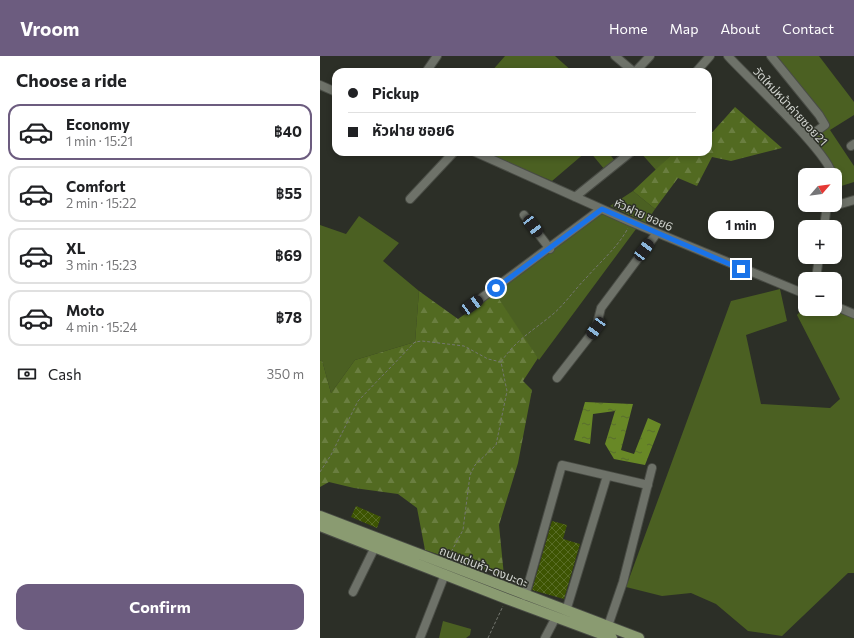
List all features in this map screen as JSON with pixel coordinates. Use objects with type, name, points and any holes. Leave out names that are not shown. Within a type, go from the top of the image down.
[{"type":"main road","name":"ถนนเด่นห้า-ดงมะดะ","points":[[320,516],[445,569],[507,599],[556,617],[570,616],[608,626],[639,638]]},
{"type":"main road","name":"ถนนเด่นห้า-ดงมะดะ","points":[[320,526],[375,547],[525,596],[570,616],[612,638]]},
{"type":"street","points":[[429,68],[437,56]]},
{"type":"street","points":[[615,56],[629,68]]},
{"type":"street","points":[[638,68],[650,56]]},
{"type":"street","points":[[700,68],[710,56]]},
{"type":"street","name":"วัดใหม่หน้าค่ายซอย21","points":[[728,56],[807,138],[830,168]]},
{"type":"street","points":[[771,56],[819,115],[825,125],[807,138]]},
{"type":"street","points":[[320,85],[332,90]]},
{"type":"street","points":[[410,199],[450,156]]},
{"type":"street","name":"หัวฝาย ซอย6","points":[[484,156],[631,222],[798,291]]},
{"type":"street","points":[[575,197],[626,156]]},
{"type":"street","points":[[842,203],[854,200]]},
{"type":"street","points":[[472,305],[550,249],[602,209]]},
{"type":"street","points":[[524,215],[550,249]]},
{"type":"street","points":[[557,378],[596,328],[601,308],[657,233]]},
{"type":"street","points":[[842,309],[854,314]]},
{"type":"street","points":[[525,596],[562,465],[648,485]]},
{"type":"street","points":[[608,626],[623,582],[652,468]]},
{"type":"street","points":[[570,616],[607,476]]},
{"type":"street","points":[[352,592],[375,547]]},
{"type":"street","points":[[420,638],[445,569]]},
{"type":"street","points":[[545,638],[556,617]]},
{"type":"path","points":[[445,569],[463,530],[470,475],[475,465],[496,445],[507,391],[501,362],[511,347],[553,314],[607,257],[624,235],[631,222]]},
{"type":"path","points":[[320,472],[331,455],[358,401],[415,342],[422,340],[464,346],[488,359],[501,362]]},
{"type":"path","points":[[488,638],[507,599]]},
{"type":"shaded area","points":[[505,56],[555,56],[568,68],[494,68]]},
{"type":"shaded area","points":[[776,56],[819,56],[854,102],[854,115],[830,130],[854,166],[854,182],[842,186],[842,168],[833,168],[833,165],[812,137],[825,128],[828,122]]},
{"type":"shaded area","points":[[493,156],[581,156],[552,181]]},
{"type":"shaded area","points":[[593,156],[611,156],[615,161],[605,170]]},
{"type":"shaded area","points":[[644,156],[670,156],[656,170]]},
{"type":"shaded area","points":[[633,191],[655,209],[646,223],[610,206]]},
{"type":"shaded area","points":[[601,209],[639,225],[539,360],[494,293]]},
{"type":"shaded area","points":[[359,216],[399,243],[383,261],[419,291],[415,342],[355,360],[331,393],[322,360],[320,361],[320,225],[346,234]]},
{"type":"shaded area","points":[[780,289],[787,321],[746,335],[761,404],[830,408],[840,399],[797,315],[842,316],[842,311],[854,314],[854,573],[848,573],[782,636],[748,631],[716,604],[691,593],[662,596],[626,587],[731,301]]},
{"type":"shaded area","points":[[443,621],[471,629],[470,635],[466,638],[439,638]]},
{"type":"green space","points":[[735,107],[782,148],[731,161],[712,157],[697,186],[678,178],[655,209],[633,191],[670,156],[712,156],[712,133]]},
{"type":"green space","points":[[419,291],[458,319],[495,293],[538,358],[523,381],[532,390],[518,463],[499,525],[504,576],[425,550],[417,508],[398,494],[354,488],[329,482],[320,487],[320,361],[322,360],[331,393],[355,360],[415,342]]},
{"type":"water","points":[[585,402],[633,404],[621,450],[634,454],[648,418],[661,424],[645,465],[614,459],[605,444],[615,411],[593,414],[590,444],[574,440]]},
{"type":"building","points":[[356,506],[381,517],[377,528],[351,517]]},
{"type":"building","points":[[552,521],[567,525],[563,539],[580,544],[564,599],[532,590]]},
{"type":"route","points":[[496,288],[602,209],[741,269]]}]
